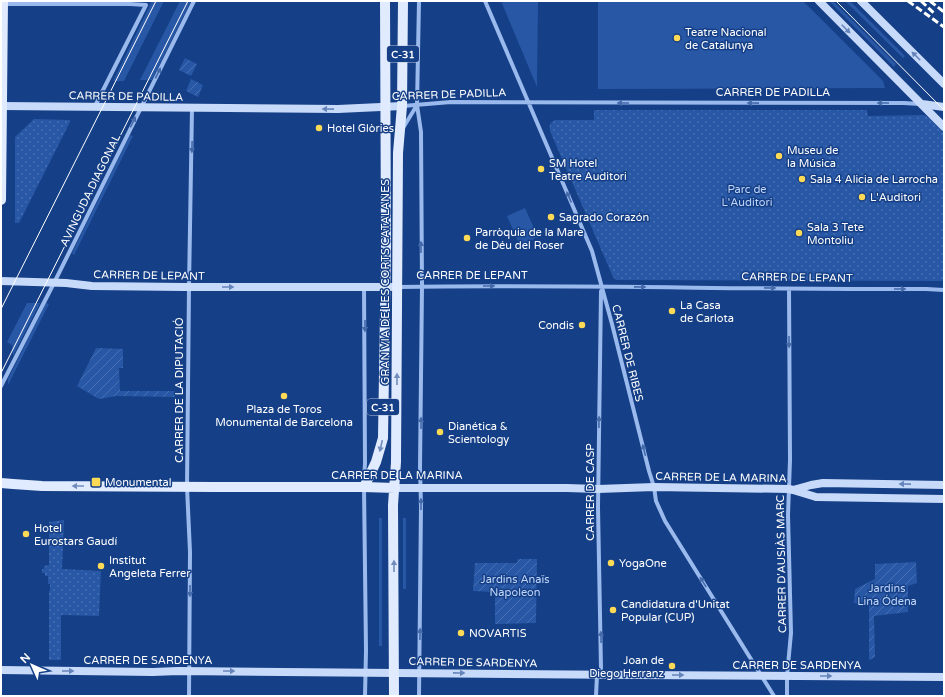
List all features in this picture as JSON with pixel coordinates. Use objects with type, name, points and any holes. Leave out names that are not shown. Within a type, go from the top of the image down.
[{"type":"main road","name":"GRAN VIA DE LES CORTS CATALANES","points":[[364,487],[376,462],[383,438],[386,107],[385,1]]},
{"type":"main road","name":"GRAN VIA DE LES CORTS CATALANES","points":[[394,696],[393,505],[396,462],[398,153],[402,106],[403,1]]},
{"type":"main road","points":[[1,200],[3,2]]},
{"type":"main road","name":"CARRER DE LA MARINA","points":[[1,483],[37,486],[395,488]]},
{"type":"street","name":"AVINGUDA DIAGONAL","points":[[1,386],[54,283],[194,1]]},
{"type":"street","points":[[419,1],[418,105],[421,132],[422,286],[420,696]]},
{"type":"street","name":"CARRER DE RIBES","points":[[485,1],[592,251],[654,488],[656,501],[664,521],[774,696]]},
{"type":"street","points":[[819,1],[944,127]]},
{"type":"street","points":[[861,1],[944,84]]},
{"type":"street","points":[[3,2],[146,5],[95,107]]},
{"type":"street","name":"CARRER DE PADILLA","points":[[2,106],[338,109],[451,102],[922,104]]},
{"type":"street","points":[[922,104],[944,107]]},
{"type":"street","name":"GRAN VIA DE LES CORTS CATALANES","points":[[400,133],[418,105]]},
{"type":"street","name":"CARRER DE LA DIPUTACIÓ","points":[[189,696],[190,552],[187,487],[192,108]]},
{"type":"street","name":"CARRER DE LEPANT","points":[[1,281],[92,286],[189,287],[601,286],[944,290]]},
{"type":"street","name":"CARRER DE CASP","points":[[596,696],[597,675],[601,669],[598,489],[601,286]]},
{"type":"street","points":[[364,287],[365,696]]},
{"type":"street","name":"CARRER D'AUSIÀS MARC","points":[[787,696],[787,676],[791,633],[788,515],[791,489],[788,289]]},
{"type":"street","name":"CARRER DE LA MARINA","points":[[395,488],[791,489],[823,483],[944,485]]},
{"type":"street","name":"CARRER DE LA MARINA","points":[[791,489],[816,497],[944,499]]},
{"type":"street","name":"CARRER DE SARDENYA","points":[[1,670],[944,677]]},
{"type":"green space","points":[[152,1],[164,1],[124,81],[113,81]]},
{"type":"green space","points":[[180,1],[191,1],[152,80],[140,80]]},
{"type":"green space","points":[[501,1],[538,1],[537,87]]},
{"type":"green space","points":[[598,1],[803,1],[883,81],[885,88],[598,89]]},
{"type":"green space","points":[[829,1],[833,1],[896,64],[894,67]]},
{"type":"green space","points":[[845,1],[850,1],[905,56],[903,58]]},
{"type":"green space","points":[[185,58],[197,64],[191,76],[179,70]]},
{"type":"green space","points":[[191,79],[203,85],[198,97],[186,91]]},
{"type":"green space","name":"Parc de L'Auditori","points":[[594,110],[867,110],[868,116],[924,115],[944,133],[944,281],[616,280],[613,277],[550,131],[550,124],[555,120],[594,120]]},
{"type":"green space","points":[[34,119],[70,120],[70,122],[19,223],[15,223],[15,137]]},
{"type":"green space","points":[[130,135],[133,136],[74,255],[72,253]]},
{"type":"green space","points":[[525,208],[538,237],[520,246],[507,216]]},
{"type":"green space","points":[[27,303],[40,303],[13,356],[12,345],[7,342]]},
{"type":"green space","points":[[46,303],[49,304],[8,385],[8,379]]},
{"type":"green space","points":[[96,348],[123,349],[123,368],[119,368],[120,391],[175,391],[175,397],[116,396],[100,399],[77,386]]},
{"type":"green space","points":[[379,518],[382,518],[382,646],[379,646]]},
{"type":"green space","points":[[403,518],[406,518],[406,589],[403,589]]},
{"type":"green space","points":[[64,520],[62,569],[101,571],[99,616],[61,615],[61,660],[49,660],[50,584],[48,584],[48,576],[45,576],[45,573],[42,573],[42,569],[44,569],[44,566],[49,565],[49,522]]},
{"type":"green space","name":"Jardins Anaïs Napoleon","points":[[518,559],[537,559],[536,623],[495,624],[495,592],[473,591],[475,563],[517,563]]},
{"type":"green space","name":"Jardins Lina Ódena","points":[[916,562],[917,583],[908,586],[908,612],[874,616],[875,657],[869,660],[869,605],[854,603],[855,589],[875,579],[875,564]]},
{"type":"tram line","points":[[1,309],[156,1]]},
{"type":"tram line","points":[[1,373],[188,1]]},
{"type":"tram line","points":[[836,1],[944,110]]},
{"type":"railway","points":[[908,1],[944,27]]},
{"type":"railway","points":[[921,1],[935,14]]},
{"type":"railway","points":[[930,1],[944,12]]},
{"type":"place","name":"Teatre Nacional de Catalunya","points":[[677,38]]},
{"type":"place","name":"Hotel Glòries","points":[[319,128]]},
{"type":"place","name":"Museu de la Música","points":[[779,156]]},
{"type":"place","name":"SM Hotel Teatre Auditori","points":[[541,169]]},
{"type":"place","name":"Sala 4 Alicia de Larrocha","points":[[802,179]]},
{"type":"place","name":"L'Auditori","points":[[862,197]]},
{"type":"place","name":"Sagrado Corazón","points":[[551,217]]},
{"type":"place","name":"Sala 3 Tete Montoliu","points":[[799,233]]},
{"type":"place","name":"Parròquia de la Mare de Déu del Roser","points":[[467,238]]},
{"type":"place","name":"La Casa de Carlota","points":[[672,311]]},
{"type":"place","name":"Condis","points":[[582,325]]},
{"type":"place","name":"Plaza de Toros Monumental de Barcelona","points":[[284,396]]},
{"type":"place","name":"Dianética & Scientology","points":[[440,432]]},
{"type":"place","name":"Monumental","points":[[96,482]]},
{"type":"place","name":"Hotel Eurostars Gaudí","points":[[26,534]]},
{"type":"place","name":"YogaOne","points":[[611,563]]},
{"type":"place","name":"Institut Angeleta Ferrer","points":[[101,566]]},
{"type":"place","name":"Candidatura d'Unitat Popular (CUP)","points":[[613,610]]},
{"type":"place","name":"NOVARTIS","points":[[461,633]]},
{"type":"place","name":"Joan de Diego Herranz","points":[[672,666]]}]
